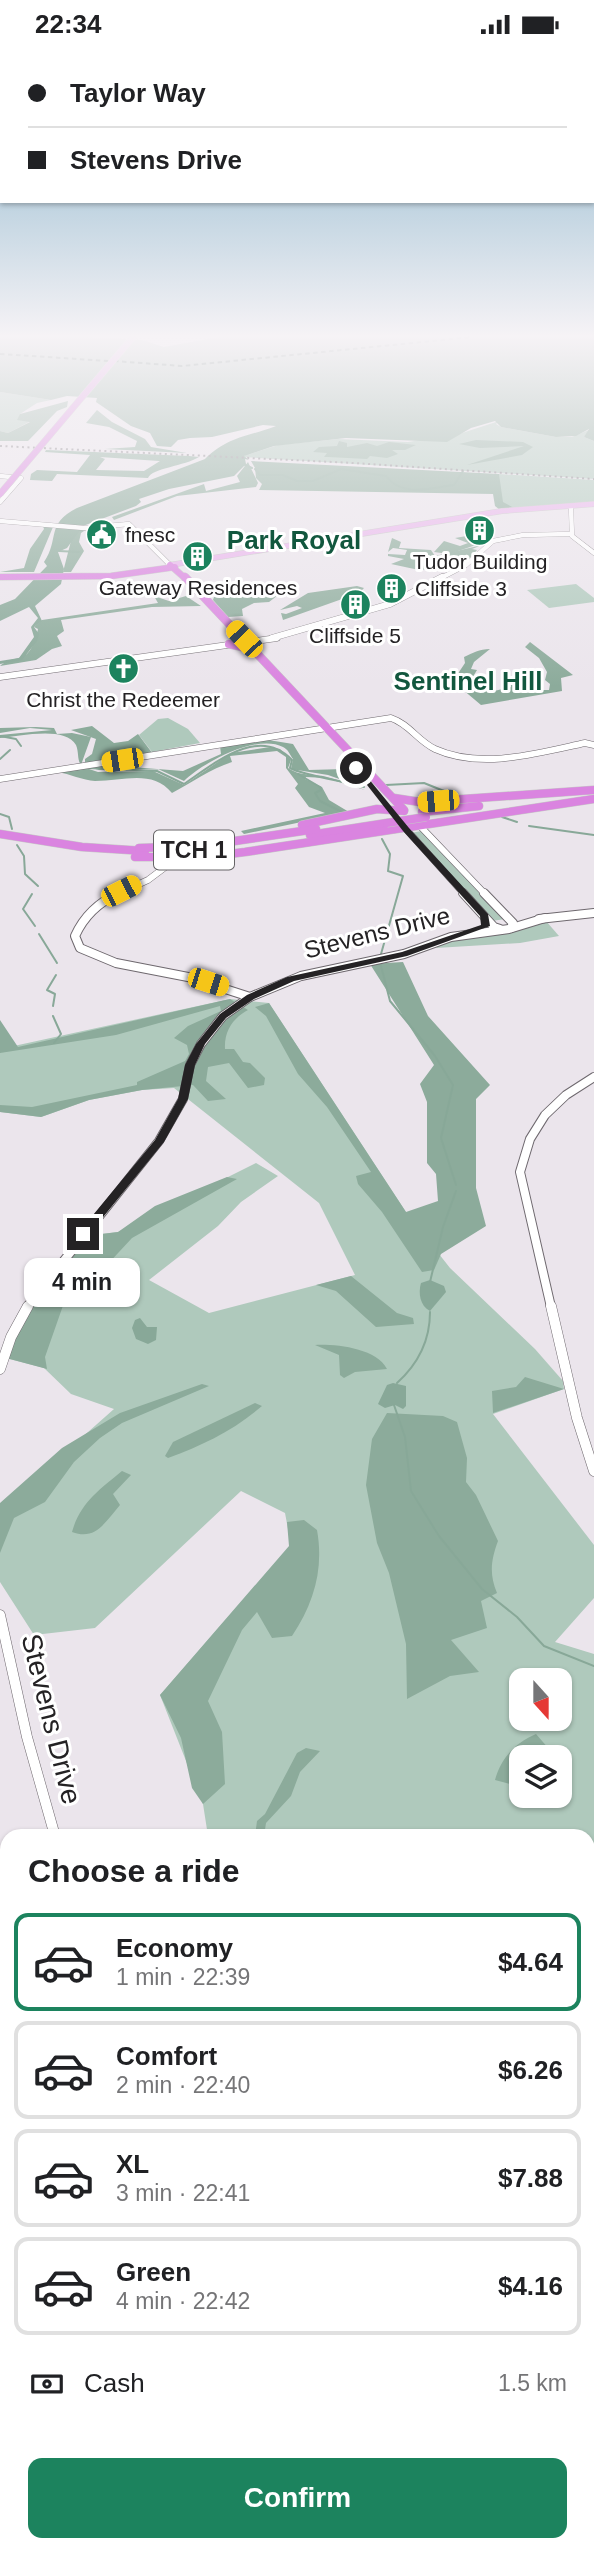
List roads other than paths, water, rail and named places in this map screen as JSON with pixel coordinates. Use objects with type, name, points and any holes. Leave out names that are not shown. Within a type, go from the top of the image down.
[{"type":"highway","points":[[0,494],[34,454]]},
{"type":"highway","points":[[0,576],[131,574],[173,569]]},
{"type":"highway","points":[[81,575],[173,569]]},
{"type":"highway","points":[[173,569],[391,796],[406,829]]},
{"type":"highway","points":[[229,644],[245,644],[323,728],[375,794],[423,829]]},
{"type":"highway","points":[[363,811],[376,805],[375,794]]},
{"type":"highway","points":[[391,796],[412,802],[594,795]]},
{"type":"highway","points":[[423,829],[480,818],[492,819],[594,795]]},
{"type":"highway","name":"TCH 1","points":[[0,834],[108,846],[173,848],[594,795]]},
{"type":"highway","points":[[24,835],[117,845],[187,844],[264,834],[363,811],[396,809],[438,801]]},
{"type":"highway","points":[[135,857],[205,857],[406,829],[423,829],[480,818]]},
{"type":"highway","name":"TCH 1","points":[[0,834],[98,849],[180,851],[257,844],[384,820]]},
{"type":"highway","points":[[0,834],[71,850],[158,861],[160,872]]},
{"type":"main road","points":[[517,510],[594,505]]},
{"type":"main road","points":[[173,569],[517,510],[594,505]]},
{"type":"street","points":[[0,476],[19,476],[21,479],[0,502]]},
{"type":"street","points":[[571,507],[571,534]]},
{"type":"street","points":[[0,521],[91,528],[129,524],[173,569]]},
{"type":"street","points":[[245,644],[301,632],[390,604],[466,565],[493,541],[523,535],[571,534],[594,553]]},
{"type":"street","points":[[0,677],[229,644]]},
{"type":"street","points":[[0,779],[394,718],[429,745],[463,756],[508,756],[584,743],[594,745]]},
{"type":"street","points":[[406,829],[484,916],[489,925],[502,930]]},
{"type":"street","points":[[423,829],[510,924],[594,913]]},
{"type":"street","points":[[205,857],[171,861],[160,872],[121,891],[89,912],[74,929],[77,946],[104,962],[181,975],[250,997]]},
{"type":"street","name":"Stevens Drive","points":[[0,1369],[11,1337],[32,1298],[159,1142],[183,1099],[190,1065],[201,1044],[223,1016],[250,997],[301,975],[404,954],[489,925],[510,924]]},
{"type":"street","name":"Stevens Drive","points":[[470,932],[502,930],[510,924]]},
{"type":"street","points":[[594,1077],[559,1098],[546,1111],[531,1136],[520,1171],[577,1417],[594,1471]]},
{"type":"street","name":"Stevens Drive","points":[[0,1615],[27,1737],[53,1829]]},
{"type":"waterway","points":[[243,464],[252,468]]},
{"type":"waterway","points":[[255,469],[260,475],[283,475],[297,481],[313,481],[341,469],[386,476],[400,487],[417,490],[454,485],[463,471]]},
{"type":"waterway","points":[[59,551],[79,552]]},
{"type":"waterway","points":[[0,736],[16,739],[21,746]]},
{"type":"waterway","points":[[88,768],[157,771],[184,784],[237,751],[266,746],[279,750],[292,760],[290,768],[297,771],[364,787]]},
{"type":"waterway","points":[[0,759],[10,750]]},
{"type":"waterway","points":[[298,774],[320,787],[321,790],[315,793],[320,801],[342,812]]},
{"type":"waterway","points":[[386,785],[424,783],[454,795]]},
{"type":"waterway","points":[[0,814],[9,817],[12,829]]},
{"type":"waterway","points":[[502,817],[517,822]]},
{"type":"waterway","points":[[529,826],[594,835]]},
{"type":"waterway","points":[[381,954],[403,876],[388,871],[390,854],[382,839]]},
{"type":"waterway","points":[[17,845],[24,856],[25,874],[38,886]]},
{"type":"waterway","points":[[32,894],[23,909],[35,926]]},
{"type":"waterway","points":[[39,934],[57,963]]},
{"type":"waterway","points":[[380,962],[390,1001],[435,1056],[453,1085],[441,1138],[456,1185]]},
{"type":"waterway","points":[[53,1006],[55,994],[47,990],[56,975]]},
{"type":"waterway","points":[[53,1016],[61,1034],[54,1043]]},
{"type":"waterway","points":[[430,1282],[443,1227],[456,1191]]},
{"type":"waterway","points":[[397,1383],[411,1368],[421,1351],[428,1332],[430,1312]]},
{"type":"waterway","points":[[394,1405],[405,1437],[411,1491],[439,1536],[482,1589],[517,1617],[544,1646],[594,1666]]},
{"type":"railway","points":[[162,454],[594,479]]},
{"type":"place","name":"Tudor Building","points":[[480,530]]},
{"type":"place","name":"fnesc","points":[[102,535]]},
{"type":"place","name":"Gateway Residences","points":[[198,556]]},
{"type":"place","name":"Cliffside 3","points":[[392,589]]},
{"type":"place","name":"Cliffside 5","points":[[355,604]]},
{"type":"place","name":"Christ the Redeemer","points":[[123,668]]},
{"type":"district","name":"Park Royal","points":[[294,540]]},
{"type":"district","name":"Sentinel Hill","points":[[468,681]]}]
